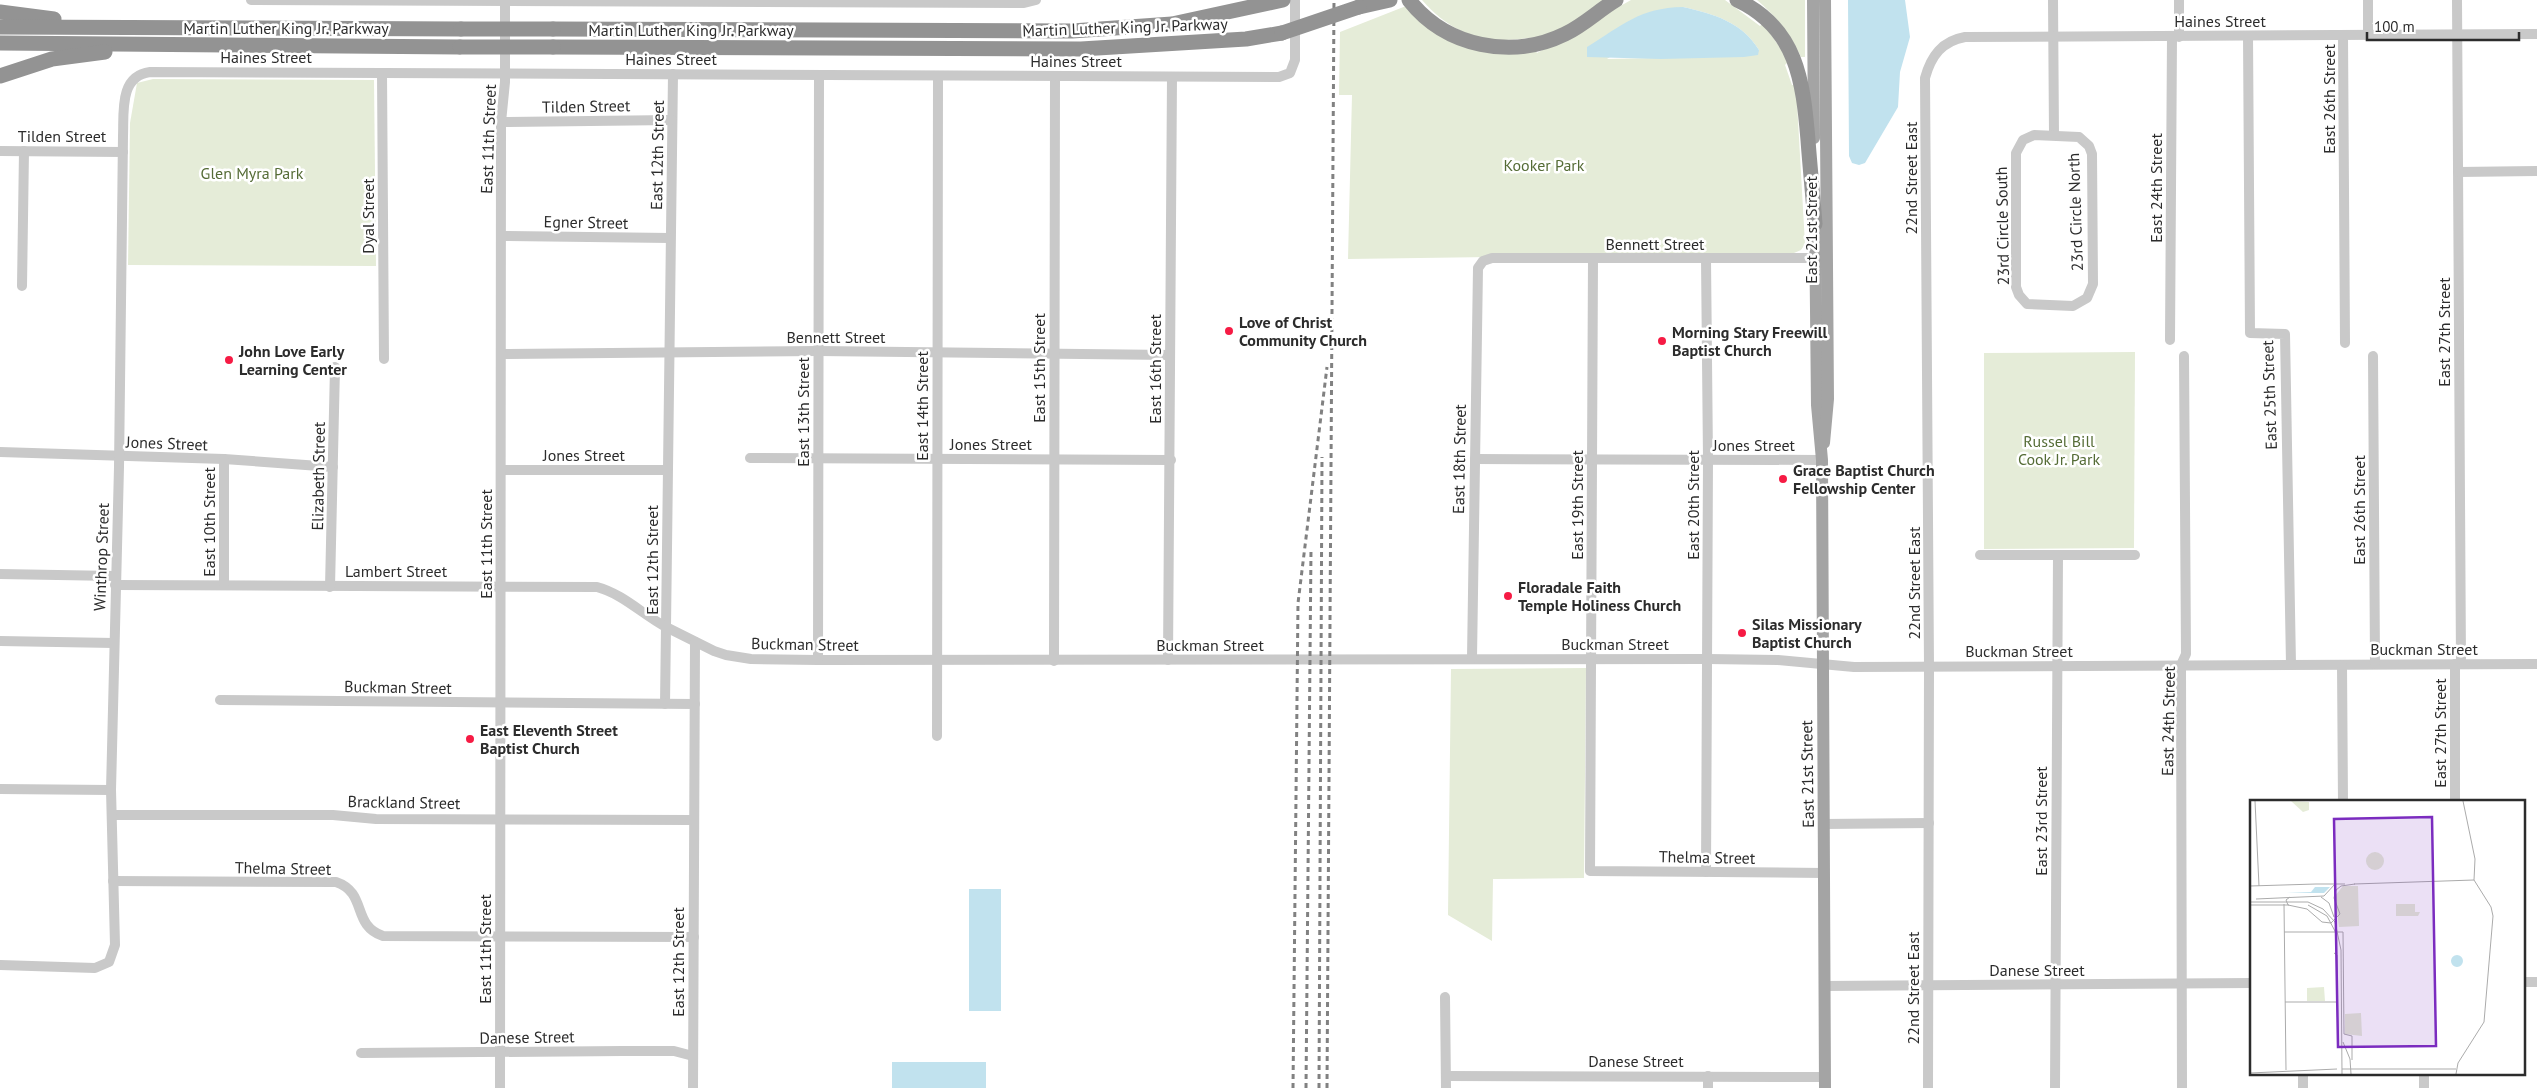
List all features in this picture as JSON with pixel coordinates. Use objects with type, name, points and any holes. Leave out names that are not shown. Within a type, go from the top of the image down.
[{"type":"highway","name":"Martin Luther King Jr. Parkway","points":[[0,27],[1072,31],[1172,24],[1283,0]]},
{"type":"highway","name":"Martin Luther King Jr. Parkway","points":[[0,43],[1081,49],[1246,39],[1282,33],[1375,0]]},
{"type":"highway","points":[[1359,7],[1390,0]]},
{"type":"highway","points":[[1409,0],[1425,16],[1458,38],[1504,48],[1530,47],[1552,40],[1567,33],[1616,0]]},
{"type":"highway","points":[[1743,2],[1768,20],[1784,39],[1796,63],[1803,87],[1815,224]]},
{"type":"highway","points":[[0,12],[107,27]]},
{"type":"highway","points":[[0,76],[32,64],[72,56],[181,45]]},
{"type":"main road","name":"East 21st Street","points":[[1812,0],[1815,224],[1821,258]]},
{"type":"main road","name":"East 21st Street","points":[[1825,0],[1821,258],[1828,399],[1822,460],[1825,1083]]},
{"type":"street","points":[[251,0],[939,1],[1024,3],[1036,0]]},
{"type":"street","name":"Haines Street","points":[[123,152],[127,87],[135,76],[141,73],[1286,76],[1293,68],[1295,60],[1295,0]]},
{"type":"street","points":[[1816,0],[1825,14]]},
{"type":"street","points":[[2053,0],[2054,135]]},
{"type":"street","name":"East 24th Street","points":[[2170,340],[2176,36],[2179,0]]},
{"type":"street","points":[[2368,0],[2368,36]]},
{"type":"street","name":"East 27th Street","points":[[2455,800],[2458,664],[2457,0]]},
{"type":"street","name":"East 11th Street","points":[[500,1088],[501,122],[505,74],[505,1]]},
{"type":"street","name":"Haines Street","points":[[1925,78],[1929,62],[1936,52],[1956,38],[2537,34]]},
{"type":"street","name":"East 25th Street","points":[[2248,36],[2250,333],[2285,334],[2291,665]]},
{"type":"street","name":"East 26th Street","points":[[2343,36],[2345,343]]},
{"type":"street","name":"Dyal Street","points":[[382,73],[384,359]]},
{"type":"street","name":"East 12th Street","points":[[673,74],[666,627],[695,642],[693,1088]]},
{"type":"street","name":"East 13th Street","points":[[818,660],[819,75]]},
{"type":"street","name":"East 14th Street","points":[[937,736],[938,76]]},
{"type":"street","name":"East 15th Street","points":[[1054,661],[1055,76]]},
{"type":"street","name":"East 16th Street","points":[[1168,660],[1171,460],[1172,77]]},
{"type":"street","name":"22nd Street East","points":[[1925,78],[1929,667],[1928,1088]]},
{"type":"street","name":"Tilden Street","points":[[501,122],[672,120]]},
{"type":"street","name":"23rd Circle South","points":[[2054,135],[2028,137],[2019,146],[2016,153],[2016,286],[2022,300],[2034,306],[2074,306]]},
{"type":"street","name":"23rd Circle North","points":[[2054,135],[2079,137],[2089,146],[2092,154],[2093,284],[2088,298],[2074,306]]},
{"type":"street","name":"Tilden Street","points":[[0,151],[123,152]]},
{"type":"street","points":[[22,286],[24,151]]},
{"type":"street","name":"Winthrop Street","points":[[0,965],[95,968],[109,962],[115,945],[111,790],[119,456],[123,152]]},
{"type":"street","points":[[2458,172],[2537,171]]},
{"type":"street","name":"Egner Street","points":[[501,236],[670,238]]},
{"type":"street","name":"Bennett Street","points":[[1482,261],[1492,258],[1821,258]]},
{"type":"street","name":"East 19th Street","points":[[1590,871],[1593,259]]},
{"type":"street","name":"East 20th Street","points":[[1706,259],[1708,460],[1706,872]]},
{"type":"street","name":"East 18th Street","points":[[1472,658],[1473,488],[1478,268],[1482,261]]},
{"type":"street","name":"Bennett Street","points":[[502,354],[818,351],[1170,355]]},
{"type":"street","name":"East 24th Street","points":[[2182,1088],[2181,665],[2186,654],[2184,356]]},
{"type":"street","name":"East 26th Street","points":[[2373,356],[2375,664]]},
{"type":"street","name":"Elizabeth Street","points":[[330,587],[335,367]]},
{"type":"street","name":"Jones Street","points":[[0,452],[224,459],[333,467]]},
{"type":"street","name":"Jones Street","points":[[750,458],[1171,460]]},
{"type":"street","name":"East 10th Street","points":[[224,459],[224,586]]},
{"type":"street","name":"Jones Street","points":[[1475,459],[1822,460]]},
{"type":"street","name":"Jones Street","points":[[501,470],[667,470]]},
{"type":"street","points":[[1980,555],[2135,555]]},
{"type":"street","name":"East 23rd Street","points":[[2055,1088],[2058,555]]},
{"type":"street","name":"Lambert Street","points":[[0,574],[224,586],[597,587],[613,591],[650,619],[666,627]]},
{"type":"street","points":[[665,704],[666,627]]},
{"type":"street","points":[[0,641],[114,643]]},
{"type":"street","name":"Buckman Street","points":[[695,642],[714,651],[743,658],[818,660],[1708,659],[1778,660],[1854,667],[2537,664]]},
{"type":"street","points":[[2342,665],[2343,800]]},
{"type":"street","name":"Buckman Street","points":[[220,700],[500,704],[695,704]]},
{"type":"street","points":[[0,789],[111,790]]},
{"type":"street","name":"Brackland Street","points":[[112,815],[323,815],[376,819],[694,820]]},
{"type":"street","points":[[1824,824],[1929,823]]},
{"type":"street","name":"Thelma Street","points":[[1590,871],[1824,873]]},
{"type":"street","name":"Thelma Street","points":[[113,881],[336,882],[349,889],[354,895],[366,926],[374,933],[384,936],[694,937]]},
{"type":"street","points":[[2524,982],[2537,982]]},
{"type":"street","name":"Danese Street","points":[[1824,986],[2250,983]]},
{"type":"street","points":[[1445,997],[1446,1088]]},
{"type":"street","name":"Danese Street","points":[[361,1053],[674,1051],[693,1056]]},
{"type":"street","name":"Danese Street","points":[[1446,1076],[1708,1076],[1825,1083]]},
{"type":"street","points":[[1708,1076],[1708,1088]]},
{"type":"green space","points":[[1422,0],[1607,0],[1587,14],[1549,35],[1497,40],[1483,38],[1457,29],[1433,12]]},
{"type":"green space","name":"Kooker Park","points":[[1631,0],[1725,0],[1760,26],[1763,23],[1789,61],[1785,65],[1792,85],[1796,85],[1805,244],[1801,250],[1794,253],[1348,259],[1352,95],[1339,95],[1340,32],[1406,6],[1426,25],[1535,49],[1537,53]],"holes":[[[1683,7],[1716,16],[1736,26],[1752,40],[1759,50],[1704,57],[1607,59]]]},
{"type":"green space","points":[[1757,0],[1805,0],[1805,57],[1801,57],[1782,26]]},
{"type":"green space","name":"Glen Myra Park","points":[[153,79],[374,80],[376,266],[128,265],[130,123],[137,83]]},
{"type":"green space","name":"Russel Bill Cook Jr. Park","points":[[2135,352],[2134,548],[1984,549],[1984,353]]},
{"type":"green space","points":[[1586,668],[1584,878],[1493,879],[1492,941],[1448,915],[1451,669]]},
{"type":"water","points":[[1848,0],[1905,0],[1910,37],[1900,72],[1898,107],[1865,163],[1859,165],[1852,163],[1849,156]]},
{"type":"water","points":[[1683,7],[1716,16],[1736,26],[1752,40],[1759,50],[1758,55],[1661,59],[1587,57],[1587,47],[1632,19],[1655,11]]},
{"type":"water","points":[[969,889],[1001,889],[1001,1011],[969,1011]]},
{"type":"water","points":[[892,1062],[986,1062],[986,1088],[892,1088]]},
{"type":"railway","points":[[1327,1088],[1334,0]]},
{"type":"railway","points":[[1293,1088],[1298,603],[1327,367]]},
{"type":"railway","points":[[1319,1088],[1322,457]]},
{"type":"railway","points":[[1306,1088],[1311,549]]},
{"type":"place","name":"Love of Christ Community Church","points":[[1229,331]]},
{"type":"place","name":"Morning Stary Freewill Baptist Church","points":[[1662,341]]},
{"type":"place","name":"John Love Early Learning Center","points":[[229,360]]},
{"type":"place","name":"Grace Baptist Church Fellowship Center","points":[[1783,479]]},
{"type":"place","name":"Floradale Faith Temple Holiness Church","points":[[1508,596]]},
{"type":"place","name":"Silas Missionary Baptist Church","points":[[1742,633]]},
{"type":"place","name":"East Eleventh Street Baptist Church","points":[[470,739]]}]
